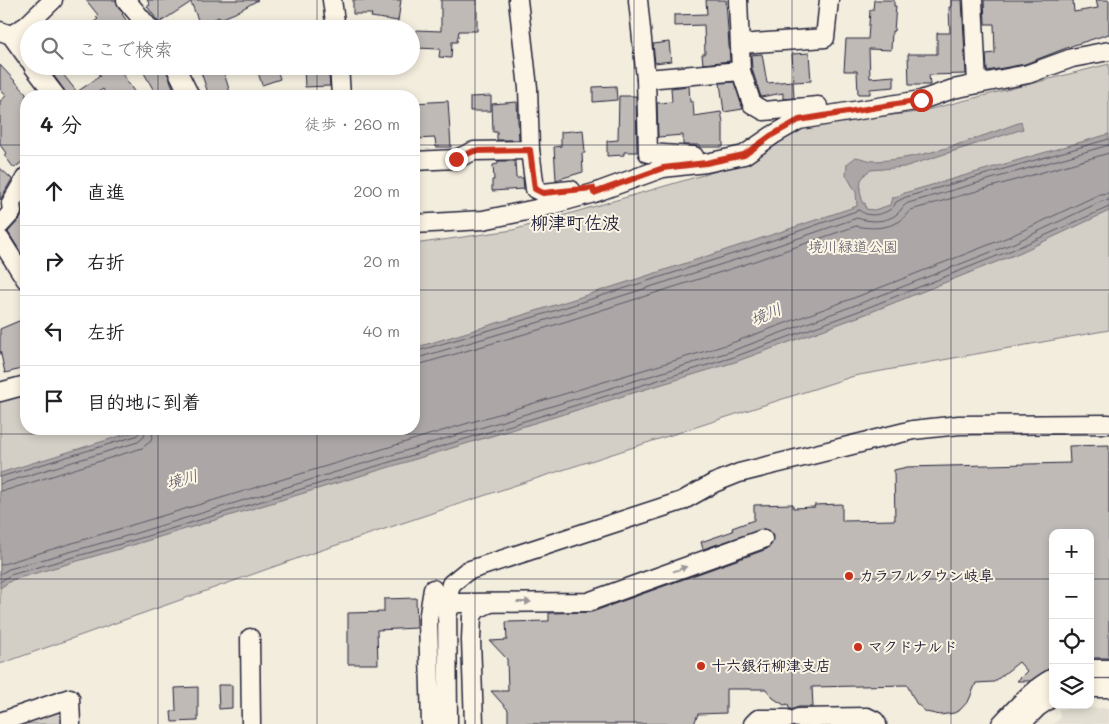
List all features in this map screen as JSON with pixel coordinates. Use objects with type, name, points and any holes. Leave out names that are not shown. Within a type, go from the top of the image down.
[{"type":"street","points":[[32,20],[53,0]]},
{"type":"street","points":[[126,0],[143,20]]},
{"type":"street","points":[[332,0],[335,20]]},
{"type":"street","points":[[518,0],[528,88],[530,150],[535,189],[543,193],[593,188],[594,193]]},
{"type":"street","points":[[638,0],[646,79],[648,153],[701,157],[706,163]]},
{"type":"street","points":[[738,0],[741,71],[752,104],[764,112],[818,106],[834,115]]},
{"type":"street","points":[[740,44],[825,38],[829,0]]},
{"type":"street","points":[[973,0],[977,84]]},
{"type":"street","points":[[20,28],[4,34],[20,51]]},
{"type":"street","points":[[420,224],[483,220],[536,209],[594,193],[663,168],[706,163],[744,155],[772,135],[799,120],[921,100],[953,89],[996,82],[1028,74],[1072,58],[1109,51]]},
{"type":"street","points":[[646,79],[741,71]]},
{"type":"street","points":[[40,75],[51,90]]},
{"type":"street","points":[[180,75],[187,90]]},
{"type":"street","points":[[340,75],[341,90]]},
{"type":"street","points":[[420,161],[456,159],[474,151],[530,150]]},
{"type":"street","points":[[0,225],[12,212],[11,203],[20,187]]},
{"type":"street","points":[[0,239],[20,271]]},
{"type":"street","points":[[0,392],[20,387]]},
{"type":"street","points":[[448,724],[447,602],[451,584],[467,571],[682,501],[714,483],[739,473],[913,430],[959,426],[1109,424]]},
{"type":"street","points":[[447,615],[451,605],[458,603],[588,602],[763,539]]},
{"type":"street","points":[[431,724],[428,620],[432,589]]},
{"type":"street","points":[[474,724],[472,616],[478,609],[490,603]]},
{"type":"street","points":[[250,638],[251,724]]},
{"type":"street","points":[[1094,669],[1109,669]]},
{"type":"street","points":[[1094,677],[1109,677]]},
{"type":"street","points":[[1000,724],[1030,694],[1042,684],[1049,681]]},
{"type":"street","points":[[1011,724],[1049,681]]},
{"type":"street","points":[[1094,688],[1109,688]]},
{"type":"street","points":[[1094,694],[1109,694]]},
{"type":"street","points":[[0,722],[70,698],[71,724]]},
{"type":"street","points":[[1021,724],[1038,707],[1049,700]]},
{"type":"street","points":[[1036,724],[1050,709]]},
{"type":"street","points":[[753,724],[758,719],[867,717],[877,724]]},
{"type":"shaded area","points":[[1109,708],[1109,724],[1054,724],[1060,718],[1059,709]]},
{"type":"green space","name":"境川緑道公園","points":[[1109,64],[1109,330],[854,376],[307,555],[0,664],[0,398],[20,393],[20,435],[420,435],[420,243],[513,230],[741,164],[812,124],[919,112]]},
{"type":"green space","points":[[64,708],[65,724],[15,724]]},
{"type":"water","name":"境川","points":[[1021,122],[1023,129],[904,167],[871,170],[861,180],[860,190],[863,204],[865,203],[866,209],[874,210],[890,205],[892,197],[895,198],[904,193],[1109,134],[1109,211],[1019,253],[866,314],[735,362],[12,580],[0,588],[0,473],[124,435],[420,435],[420,346],[636,279],[857,206],[856,192],[846,175],[847,164],[856,157],[875,161],[912,156],[949,147]]},
{"type":"building","points":[[86,0],[116,0],[126,20],[97,20],[98,15]]},
{"type":"building","points":[[147,0],[258,0],[235,13],[212,20],[198,20],[191,2],[164,20],[157,20],[147,6],[150,5]]},
{"type":"building","points":[[353,0],[401,0],[398,20],[371,17],[372,14],[353,14]]},
{"type":"building","points":[[441,0],[477,0],[477,31],[459,31],[457,42],[452,42],[451,58],[439,57],[440,49],[420,48],[420,30],[441,31]]},
{"type":"building","points":[[706,0],[726,0],[730,61],[703,64],[702,54],[705,54],[704,25],[674,26],[674,15],[707,14]]},
{"type":"building","points":[[874,0],[894,0],[894,6],[896,6],[891,50],[869,49],[870,78],[894,76],[894,87],[870,89],[870,94],[858,94],[857,71],[844,71],[846,39],[868,39],[870,10],[873,10]]},
{"type":"building","points":[[951,0],[962,0],[966,74],[929,75],[930,85],[909,85],[908,54],[937,54],[937,33],[950,33],[949,7],[951,7]]},
{"type":"building","points":[[984,0],[1073,0],[1074,12],[1098,8],[1096,0],[1109,0],[1109,34],[1025,64],[987,71],[986,54],[995,53],[994,24],[985,24]]},
{"type":"building","points":[[669,42],[671,61],[655,63],[653,44]]},
{"type":"building","points":[[809,53],[811,81],[794,82],[792,54]]},
{"type":"building","points":[[762,54],[767,83],[793,81],[794,98],[783,99],[783,93],[761,97],[752,69],[751,55]]},
{"type":"building","points":[[0,65],[23,90],[20,90],[20,164],[14,168],[4,155],[6,153],[0,145],[0,101],[6,96],[0,89]]},
{"type":"building","points":[[53,75],[64,75],[75,90],[64,90]]},
{"type":"building","points":[[99,75],[123,75],[133,90],[104,90],[80,90]]},
{"type":"building","points":[[145,75],[168,75],[174,90],[154,90]]},
{"type":"building","points":[[202,75],[225,75],[229,90],[207,90]]},
{"type":"building","points":[[259,75],[279,75],[280,79],[262,85]]},
{"type":"building","points":[[304,75],[329,75],[330,86],[305,87]]},
{"type":"building","points":[[734,82],[743,109],[724,112],[720,83]]},
{"type":"building","points":[[616,86],[617,100],[593,102],[593,87]]},
{"type":"building","points":[[689,86],[690,102],[693,102],[694,116],[721,112],[723,147],[683,145],[683,135],[658,137],[657,103],[672,102],[671,88]]},
{"type":"building","points":[[491,96],[491,111],[470,111],[470,97]]},
{"type":"building","points":[[619,96],[636,96],[637,152],[624,152],[624,155],[607,156],[607,141],[618,140]]},
{"type":"building","points":[[448,101],[451,147],[436,147],[435,138],[420,139],[420,103]]},
{"type":"building","points":[[517,102],[519,140],[497,140],[497,132],[493,132],[492,104]]},
{"type":"building","points":[[583,130],[585,153],[582,153],[583,172],[556,180],[554,147],[561,146],[561,132]]},
{"type":"building","points":[[498,161],[515,161],[516,178],[523,178],[524,189],[492,191],[492,180],[494,180],[493,165],[498,164]]},
{"type":"building","points":[[0,168],[12,179],[0,200]]},
{"type":"building","points":[[20,219],[20,251],[8,232]]},
{"type":"building","points":[[20,321],[20,369],[5,373],[0,350],[0,329]]},
{"type":"building","name":"カラフルタウン岐阜","points":[[1109,445],[1109,658],[1094,658],[1094,529],[1049,529],[1049,669],[1030,681],[1017,681],[1027,671],[1019,662],[994,682],[976,683],[969,700],[960,710],[954,713],[940,715],[926,712],[916,703],[907,685],[812,687],[813,707],[798,707],[792,710],[788,704],[784,705],[773,698],[766,689],[726,689],[726,713],[698,714],[694,724],[508,724],[508,710],[491,691],[508,691],[507,659],[490,641],[507,640],[506,622],[549,621],[549,613],[592,612],[767,549],[771,545],[773,536],[764,529],[703,549],[701,542],[733,531],[732,528],[754,520],[754,505],[793,504],[793,508],[842,504],[842,521],[895,520],[894,470],[907,467],[1070,463],[1069,446]]},
{"type":"building","points":[[416,598],[417,628],[377,630],[378,664],[348,664],[348,613],[384,612],[384,599]]},
{"type":"building","points":[[218,685],[232,685],[232,708],[219,709]]},
{"type":"building","points":[[198,687],[198,721],[172,722],[171,712],[176,711],[175,688]]},
{"type":"place","name":"カラフルタウン岐阜","points":[[849,576]]},
{"type":"place","name":"マクドナルド","points":[[858,647]]},
{"type":"place","name":"十六銀行柳津支店","points":[[701,666]]},
{"type":"district","name":"柳津町佐波","points":[[575,223]]},
{"type":"route","points":[[456,159],[474,151],[530,150],[535,189],[543,193],[593,188],[594,193],[663,168],[706,163],[744,155],[772,135],[799,120],[921,100]]}]
